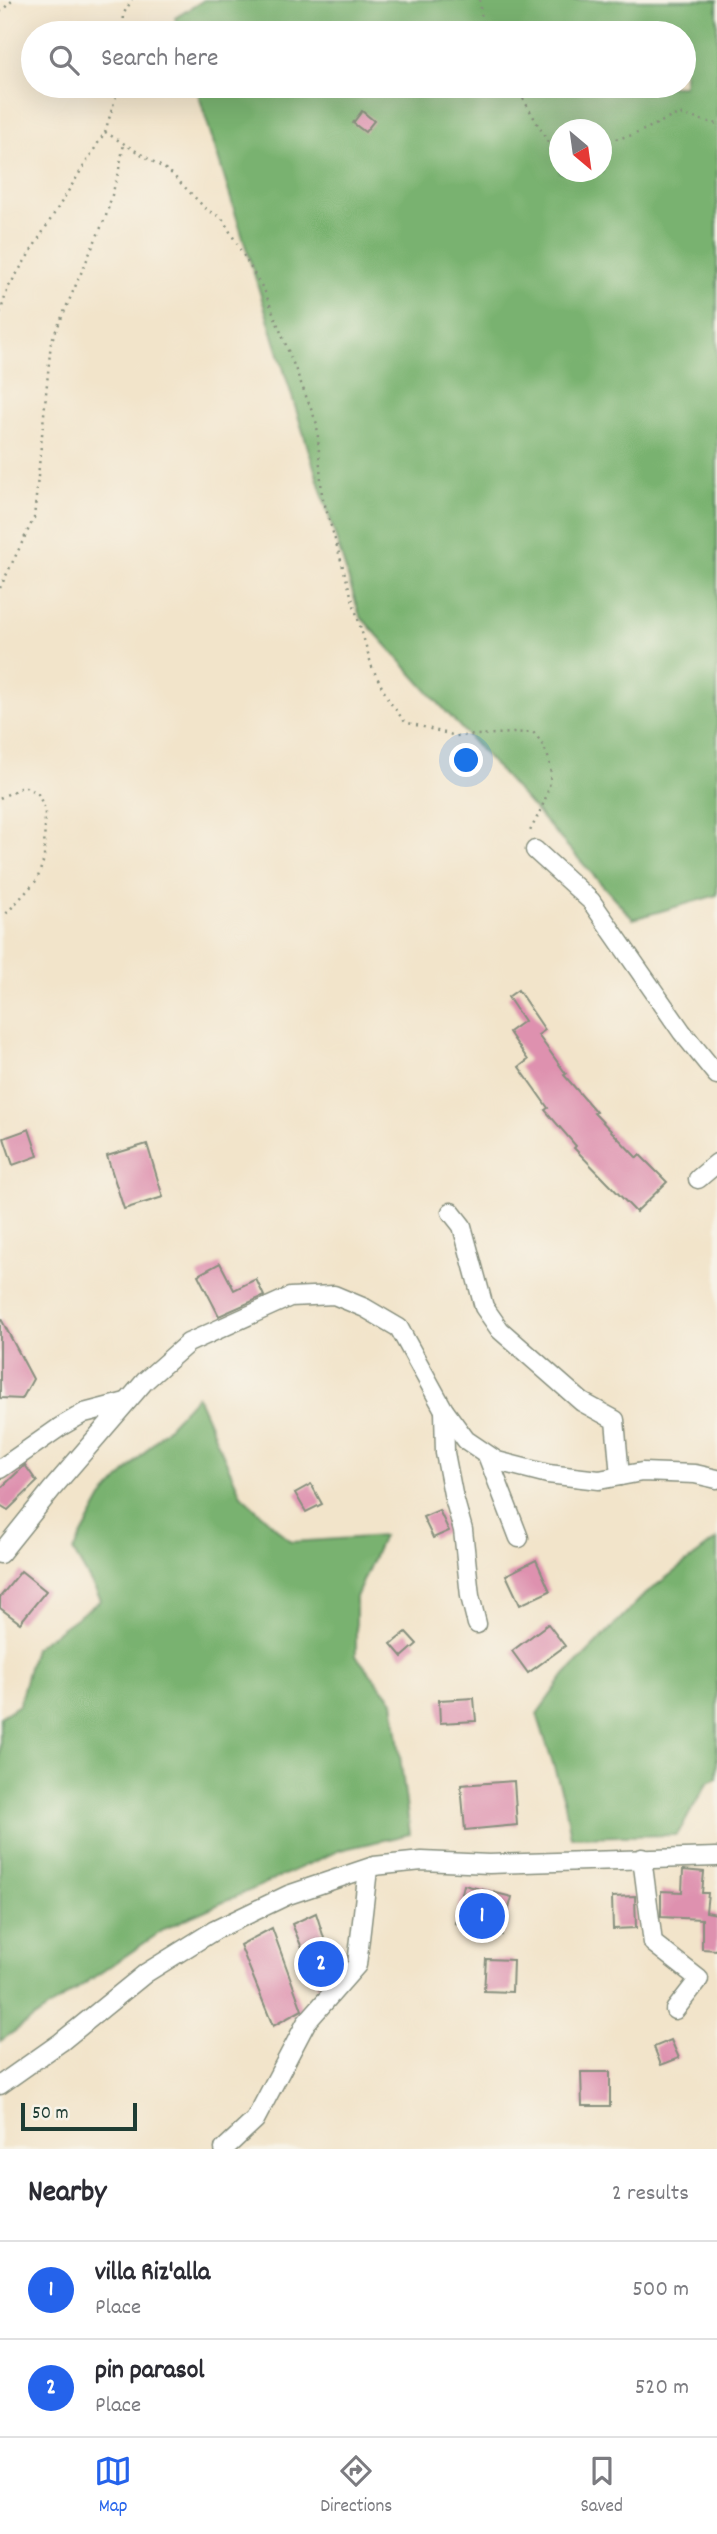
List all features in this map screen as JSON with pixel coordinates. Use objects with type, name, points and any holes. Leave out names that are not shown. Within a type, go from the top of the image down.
[{"type":"street","points":[[535,850],[591,901],[682,1032],[717,1075]]},
{"type":"street","points":[[698,1179],[717,1163]]},
{"type":"street","points":[[451,1212],[462,1226],[484,1307],[500,1329],[582,1402],[615,1420],[620,1476]]},
{"type":"street","points":[[0,1554],[126,1402],[188,1343],[290,1297],[334,1295],[365,1308],[399,1328],[444,1410],[466,1440],[497,1461],[548,1474],[599,1480],[642,1472],[695,1474],[717,1479]]},
{"type":"street","points":[[0,1469],[84,1413],[126,1402]]},
{"type":"street","points":[[444,1410],[445,1453],[463,1530],[470,1596],[477,1624]]},
{"type":"street","points":[[487,1455],[519,1538]]},
{"type":"street","points":[[0,2085],[61,2042],[146,1973],[215,1930],[288,1895],[368,1869],[422,1861],[489,1864],[717,1857]]},
{"type":"street","points":[[642,1858],[653,1943],[699,1979],[675,2010]]},
{"type":"street","points":[[224,2149],[255,2120],[306,2023],[357,1965],[368,1869]]},
{"type":"path","points":[[0,12],[13,0]]},
{"type":"path","points":[[124,21],[124,13],[132,0]]},
{"type":"path","points":[[481,0],[482,21]]},
{"type":"path","points":[[0,313],[8,288],[105,132],[115,98]]},
{"type":"path","points":[[523,98],[549,144]]},
{"type":"path","points":[[612,140],[633,135],[678,114],[717,124]]},
{"type":"path","points":[[105,132],[170,172],[207,210],[222,218],[265,292],[317,424],[322,495],[372,667],[388,701],[405,722],[456,736],[533,732],[541,741],[553,775],[541,809],[526,839],[535,850]]},
{"type":"path","points":[[0,588],[34,518],[51,342],[106,216],[124,144]]},
{"type":"path","points":[[0,797],[24,786],[38,794],[45,809],[44,859],[37,880],[5,915]]},
{"type":"green space","points":[[204,0],[717,0],[717,895],[633,919],[360,616],[200,98],[696,98],[696,21],[176,21],[175,18]]},
{"type":"green space","points":[[197,1396],[241,1495],[291,1542],[383,1536],[356,1597],[356,1656],[393,1701],[410,1834],[340,1850],[168,1927],[0,2041],[0,1717],[19,1705],[34,1648],[101,1600],[73,1551],[102,1498]]},
{"type":"green space","points":[[717,1539],[717,1778],[708,1782],[677,1835],[571,1837],[564,1799],[537,1714],[565,1675],[645,1594]]},
{"type":"building","points":[[362,111],[374,121],[365,132],[353,123]]},
{"type":"building","points":[[518,990],[545,1030],[538,1035],[566,1074],[564,1075],[596,1112],[594,1113],[637,1158],[640,1155],[667,1182],[636,1212],[574,1148],[576,1146],[545,1110],[548,1108],[519,1067],[528,1060],[509,1032],[524,1021],[508,997]]},
{"type":"building","points":[[29,1129],[38,1156],[13,1165],[4,1138]]},
{"type":"building","points":[[147,1144],[163,1197],[124,1209],[107,1156]]},
{"type":"building","points":[[220,1263],[234,1290],[256,1279],[264,1296],[219,1316],[198,1275]]},
{"type":"building","points":[[0,1317],[33,1379],[22,1399],[0,1398]]},
{"type":"building","points":[[25,1465],[37,1482],[8,1510],[0,1505],[0,1489]]},
{"type":"building","points":[[311,1484],[322,1504],[306,1512],[295,1493]]},
{"type":"building","points":[[439,1510],[449,1531],[433,1538],[423,1517]]},
{"type":"building","points":[[536,1560],[550,1591],[520,1605],[506,1575]]},
{"type":"building","points":[[21,1571],[46,1591],[20,1623],[0,1608],[0,1597]]},
{"type":"building","points":[[548,1624],[565,1646],[528,1673],[512,1651]]},
{"type":"building","points":[[406,1632],[417,1644],[402,1657],[391,1644]]},
{"type":"building","points":[[474,1698],[476,1721],[440,1723],[439,1700]]},
{"type":"building","points":[[514,1781],[517,1825],[465,1830],[461,1785]]},
{"type":"building","points":[[683,1870],[704,1872],[702,1893],[708,1893],[706,1912],[717,1914],[717,1950],[702,1949],[702,1919],[661,1917],[661,1891],[682,1892]]},
{"type":"building","points":[[464,1885],[512,1897],[502,1935],[455,1923]]},
{"type":"building","points":[[635,1896],[636,1928],[613,1929],[612,1897]]},
{"type":"building","points":[[316,1913],[335,1973],[319,1989],[292,1924]]},
{"type":"building","points":[[272,1928],[302,2010],[273,2026],[240,1945]]},
{"type":"building","points":[[486,1959],[513,1960],[512,1992],[484,1991]]},
{"type":"building","points":[[671,2040],[679,2058],[661,2065],[654,2047]]},
{"type":"building","points":[[581,2072],[610,2072],[610,2106],[582,2106]]},
{"type":"place","name":"villa Riz'alla","points":[[482,1916]]},
{"type":"place","name":"pin parasol","points":[[321,1964]]}]
